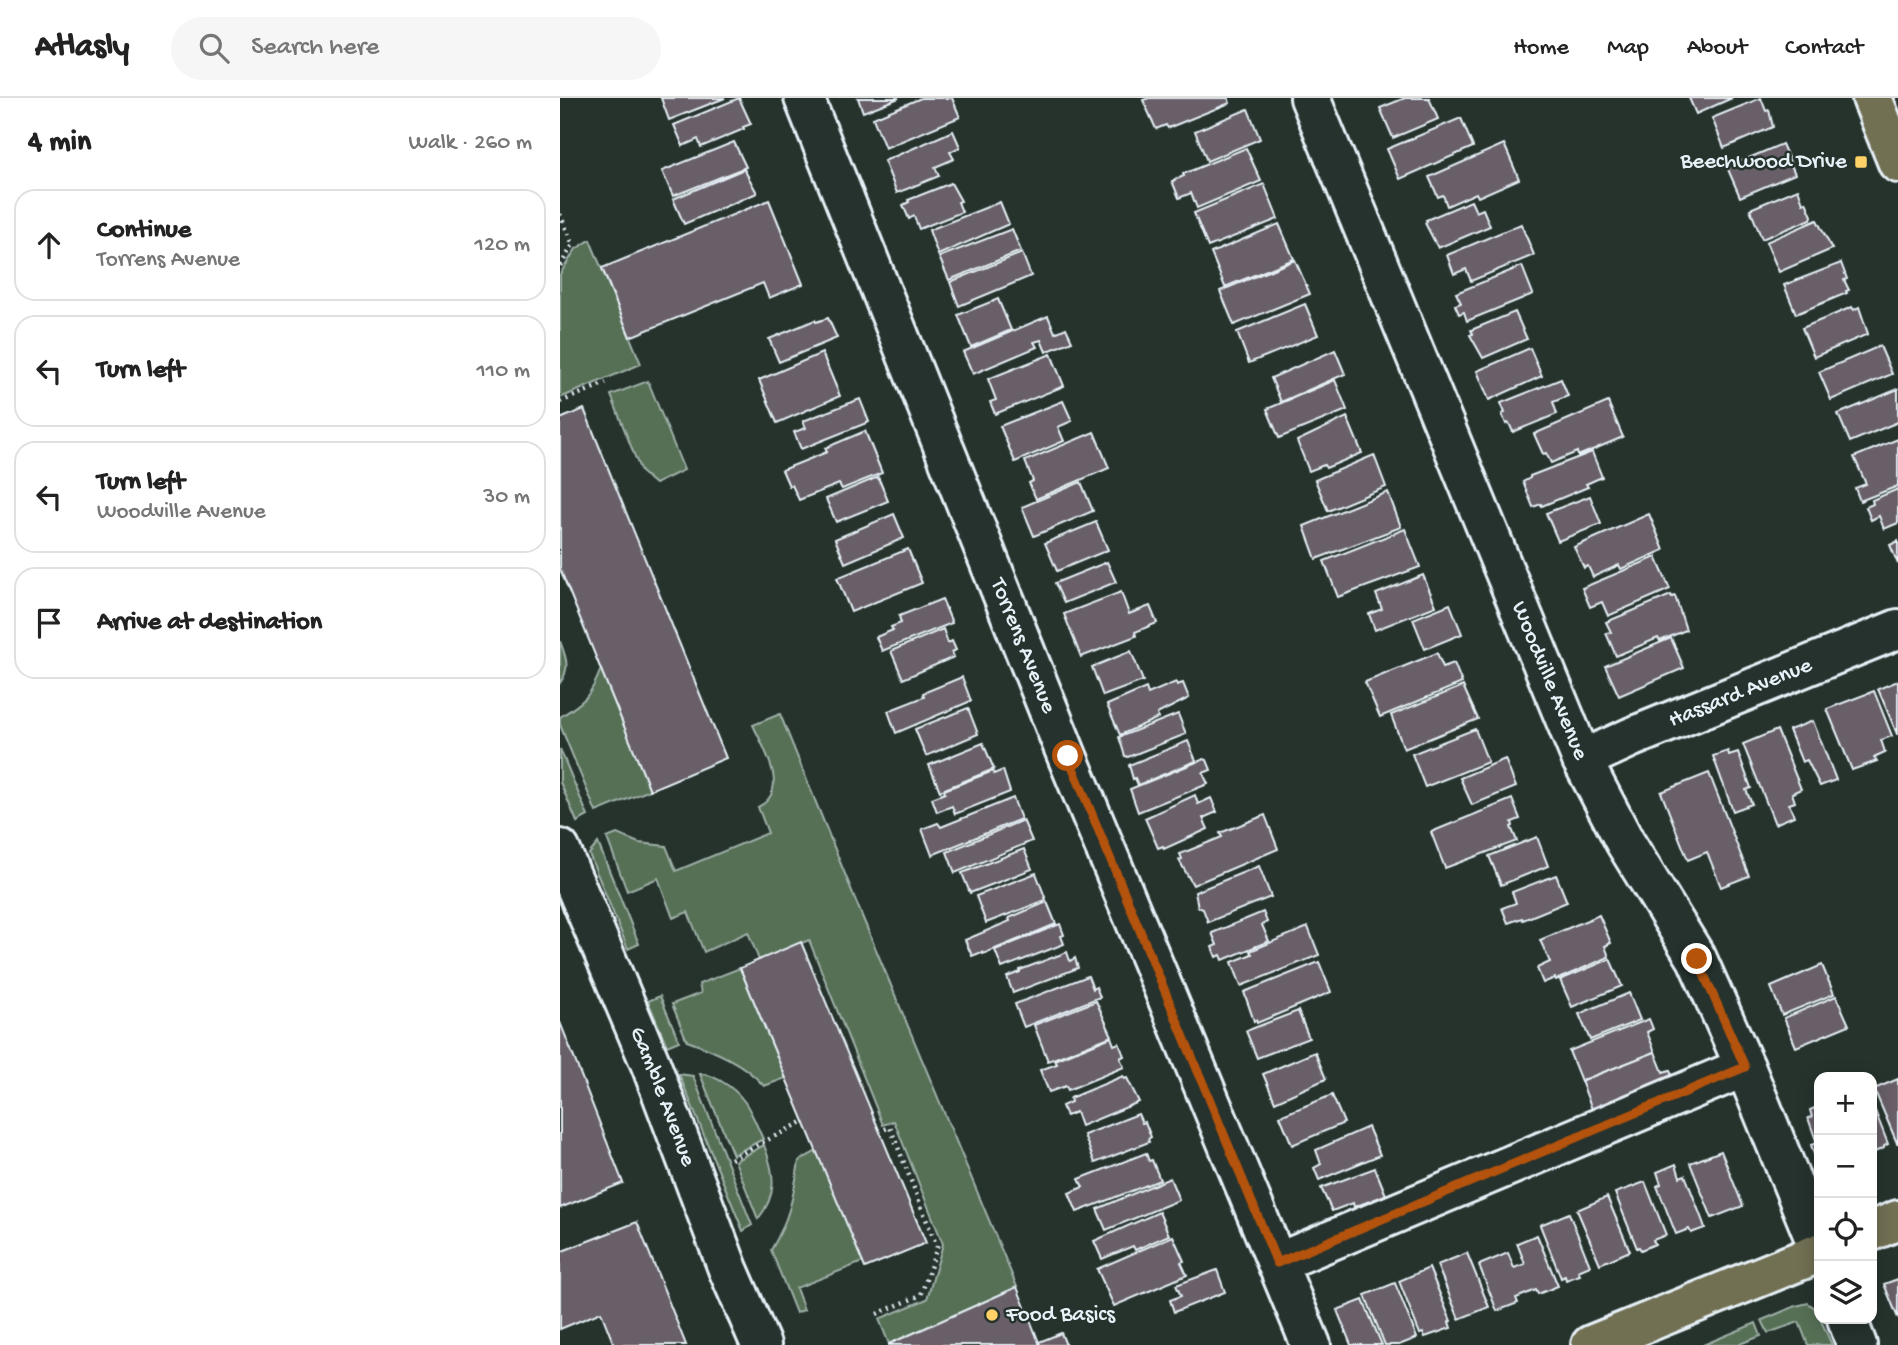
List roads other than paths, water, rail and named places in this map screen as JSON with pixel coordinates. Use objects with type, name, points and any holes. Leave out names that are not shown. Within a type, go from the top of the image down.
[{"type":"main road","points":[[1872,98],[1898,163]]},
{"type":"main road","points":[[1877,1229],[1898,1220]]},
{"type":"main road","points":[[1591,1345],[1814,1253]]},
{"type":"street","name":"Torrens Avenue","points":[[804,98],[1068,756],[1311,1345]]},
{"type":"street","name":"Woodville Avenue","points":[[1310,98],[1582,760],[1625,842],[1697,959],[1745,1067],[1814,1239]]},
{"type":"street","name":"Hassard Avenue","points":[[1582,760],[1898,628]]},
{"type":"street","name":"Gamble Avenue","points":[[560,849],[651,1065],[728,1269],[761,1345]]},
{"type":"street","points":[[1277,1263],[1745,1067]]},
{"type":"street","points":[[1849,1324],[1857,1345]]},
{"type":"place","name":"Beechwood Drive","points":[[1861,162]]},
{"type":"place","name":"Food Basics","points":[[992,1315]]}]
